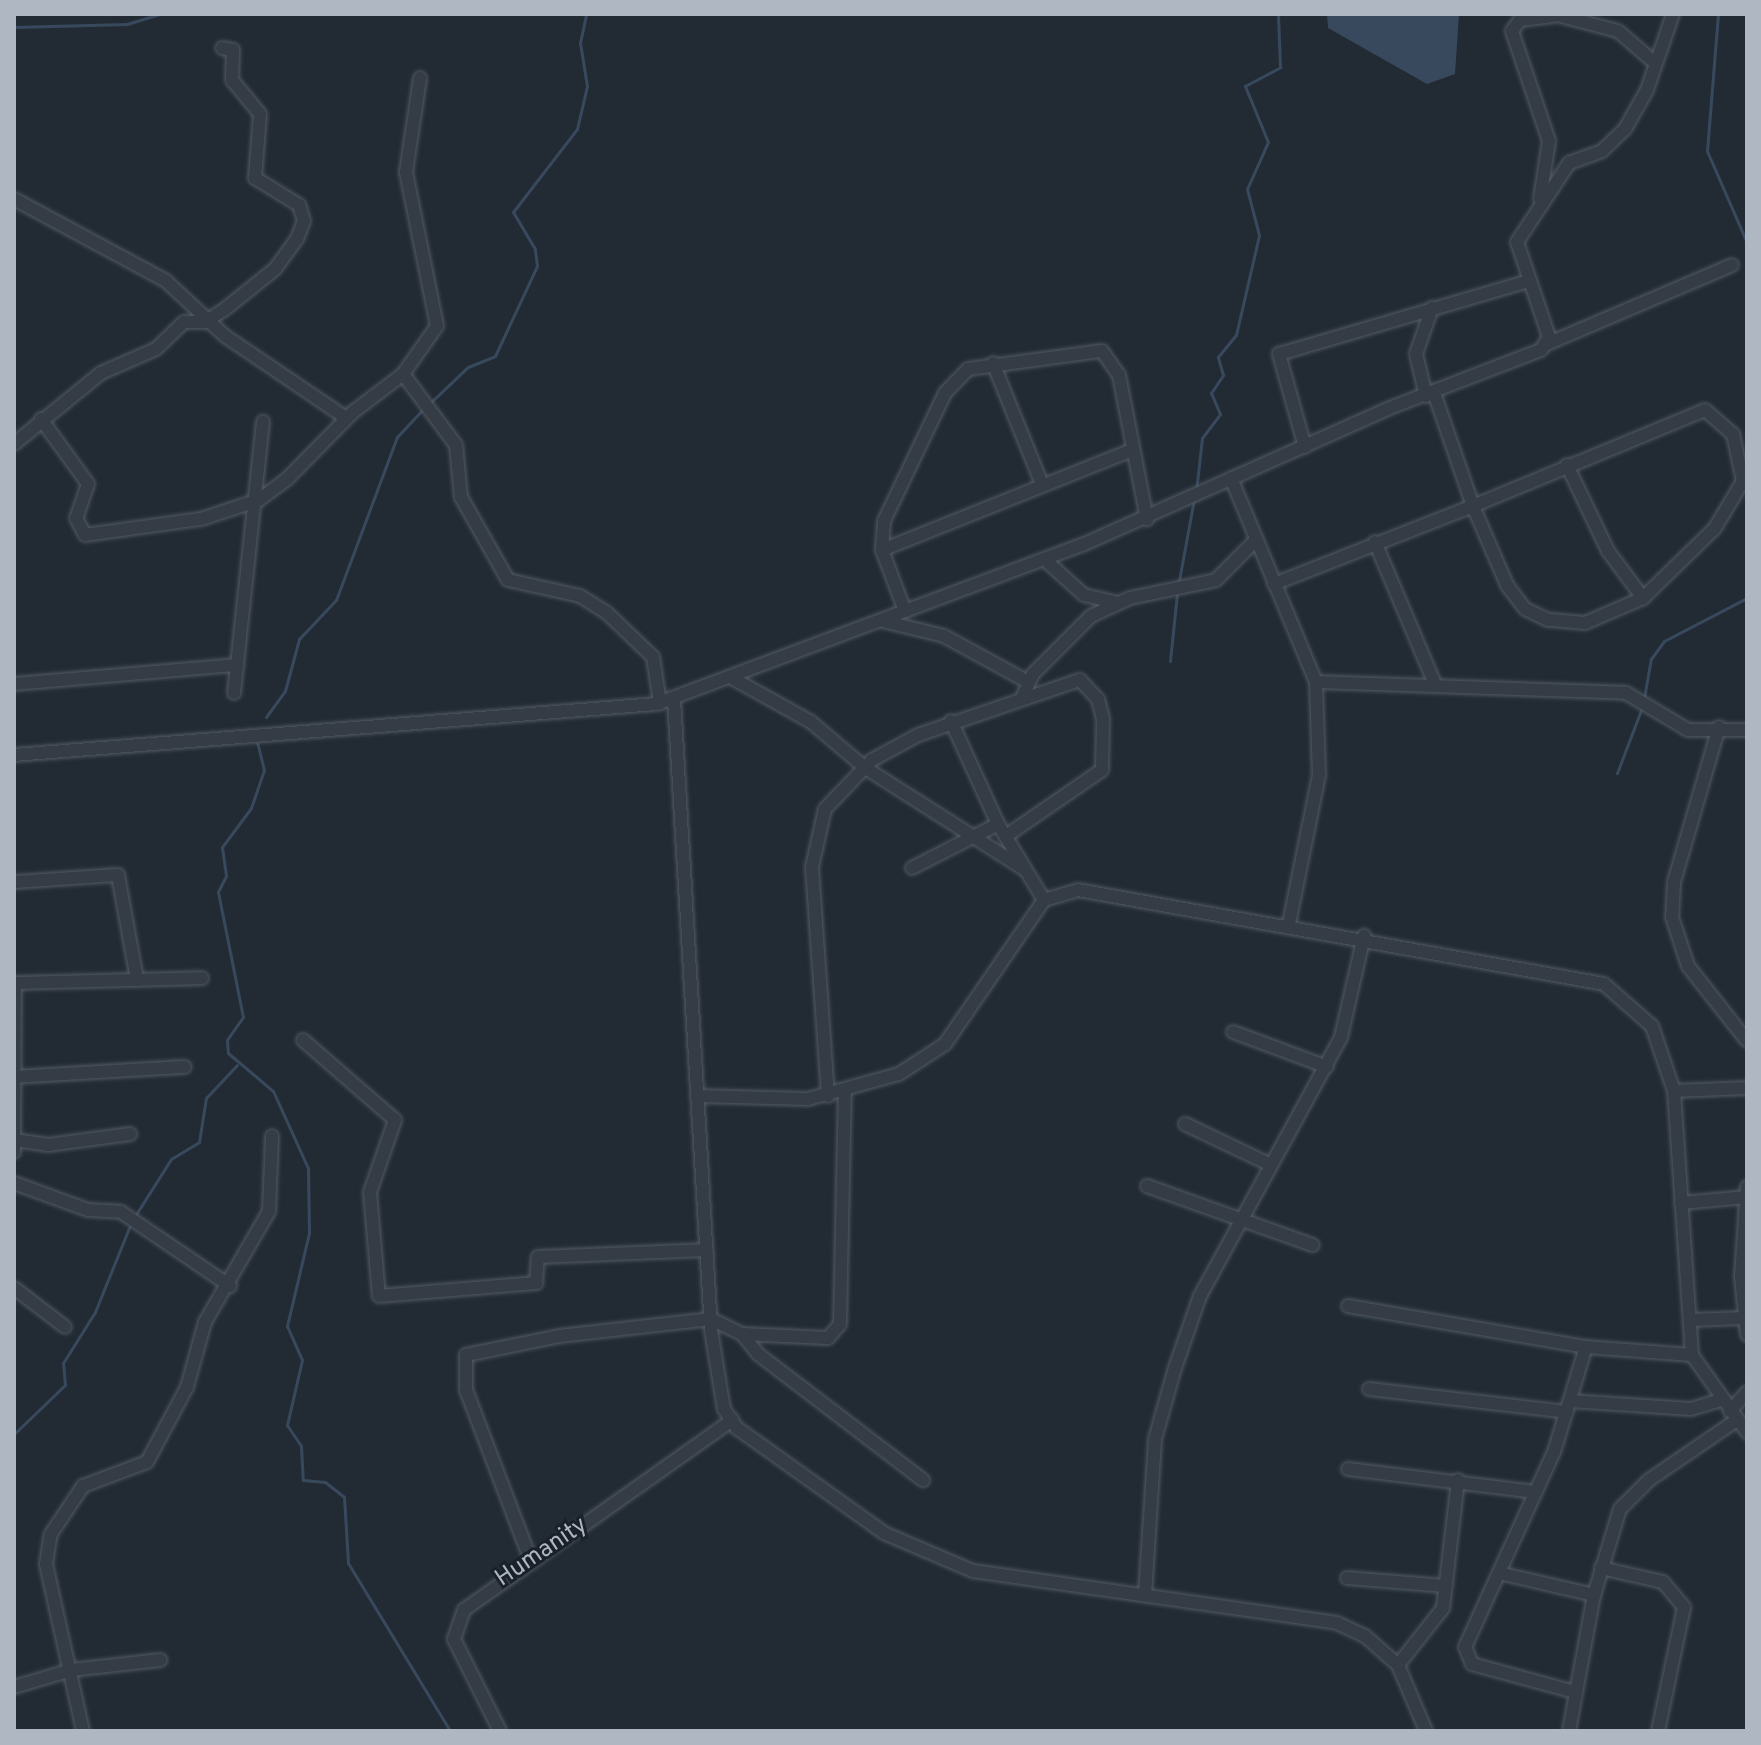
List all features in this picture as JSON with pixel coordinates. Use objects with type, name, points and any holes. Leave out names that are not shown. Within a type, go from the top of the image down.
[{"type":"street","points":[[1547,344],[1515,249],[1569,163],[1602,151],[1625,129],[1673,14]]},
{"type":"street","points":[[1538,209],[1549,141],[1512,31],[1520,20],[1554,15],[1618,31],[1655,63]]},
{"type":"street","points":[[14,444],[101,373],[156,349],[184,322],[205,322],[275,269],[304,221],[290,194],[255,178],[260,114],[232,80],[233,50],[222,48]]},
{"type":"street","points":[[41,419],[88,484],[76,518],[85,535],[169,526],[259,500],[346,418],[403,374],[430,341],[439,313],[406,172],[420,78]]},
{"type":"street","points":[[14,199],[166,281],[205,322],[346,418]]},
{"type":"street","points":[[14,755],[527,719],[660,703],[1147,519],[1231,478],[1732,265]]},
{"type":"street","points":[[1305,447],[1279,354],[1525,282]]},
{"type":"street","points":[[1274,584],[1473,506],[1705,410],[1733,434],[1743,481],[1735,503],[1643,598],[1585,623],[1548,620],[1525,609],[1473,506],[1416,354],[1432,308]]},
{"type":"street","points":[[905,611],[882,550],[890,501],[945,393],[968,369],[993,363],[1102,351],[1119,375],[1147,519]]},
{"type":"street","points":[[993,363],[1042,484]]},
{"type":"street","points":[[403,374],[456,445],[461,497],[508,580],[580,596],[607,613],[653,657],[660,703]]},
{"type":"street","points":[[234,693],[259,500],[263,422]]},
{"type":"street","points":[[882,550],[1132,450]]},
{"type":"street","points":[[1567,465],[1608,551],[1643,598]]},
{"type":"street","points":[[1231,478],[1316,682],[1319,775],[1289,924]]},
{"type":"street","points":[[1023,696],[1028,682],[1077,625],[1114,602],[1216,580],[1255,541]]},
{"type":"street","points":[[1375,542],[1435,684]]},
{"type":"street","points":[[1044,559],[1084,595],[1114,602]]},
{"type":"street","points":[[883,621],[944,636],[1028,682]]},
{"type":"street","points":[[14,684],[237,665]]},
{"type":"street","points":[[732,678],[811,722],[864,767],[1024,869]]},
{"type":"street","points":[[828,1096],[815,832],[864,767],[951,721],[1067,680],[1090,686],[1107,756],[1095,781],[1006,836]]},
{"type":"street","points":[[1316,682],[1626,693],[1688,730],[1719,727],[1747,730]]},
{"type":"street","points":[[674,699],[711,1319],[732,1420],[762,1451],[884,1533],[958,1565],[1337,1623],[1365,1636],[1398,1665],[1426,1731]]},
{"type":"street","points":[[951,721],[998,824],[1044,900]]},
{"type":"street","points":[[1719,727],[1674,882],[1672,917],[1688,966],[1747,1041]]},
{"type":"street","points":[[912,868],[998,824]]},
{"type":"street","points":[[14,882],[118,875],[137,980]]},
{"type":"street","points":[[698,1096],[828,1096],[845,1093],[933,1055],[1044,900],[1093,891],[1364,936],[1604,984],[1652,1026],[1674,1091],[1692,1355],[1747,1432]]},
{"type":"street","points":[[1145,1595],[1155,1439],[1200,1296],[1241,1217],[1327,1067],[1350,1011],[1364,936]]},
{"type":"street","points":[[14,1152],[15,983],[202,978]]},
{"type":"street","points":[[1233,1032],[1327,1067]]},
{"type":"street","points":[[303,1040],[395,1120],[370,1192],[379,1296],[536,1283],[538,1257],[707,1250]]},
{"type":"street","points":[[15,1077],[185,1067]]},
{"type":"street","points":[[1674,1091],[1747,1088]]},
{"type":"street","points":[[531,1561],[466,1390],[466,1355],[559,1336],[711,1319],[742,1334],[828,1338],[840,1324],[845,1093]]},
{"type":"street","points":[[1185,1124],[1271,1165]]},
{"type":"street","points":[[14,1140],[48,1145],[130,1134]]},
{"type":"street","points":[[83,1731],[46,1564],[51,1534],[83,1486],[147,1462],[187,1387],[205,1322],[230,1286],[269,1211],[272,1136]]},
{"type":"street","points":[[14,1183],[88,1210],[121,1212],[230,1286]]},
{"type":"street","points":[[1147,1186],[1313,1245]]},
{"type":"street","points":[[1681,1203],[1746,1194],[1747,1335]]},
{"type":"street","points":[[14,1306],[18,1291],[65,1327]]},
{"type":"street","points":[[1348,1306],[1586,1347],[1692,1355]]},
{"type":"street","points":[[1690,1320],[1746,1318]]},
{"type":"street","points":[[742,1334],[758,1354],[923,1480]]},
{"type":"street","points":[[1575,1692],[1468,1661],[1465,1647],[1536,1492],[1586,1347]]},
{"type":"street","points":[[1369,1389],[1568,1406],[1729,1410]]},
{"type":"street","points":[[1569,1731],[1594,1595],[1601,1568],[1629,1497],[1747,1392]]},
{"type":"street","name":"Humanity","points":[[500,1731],[459,1654],[455,1626],[475,1599],[732,1420]]},
{"type":"street","points":[[1348,1469],[1458,1480],[1536,1492]]},
{"type":"street","points":[[1398,1665],[1434,1628],[1446,1586],[1458,1480]]},
{"type":"street","points":[[1601,1568],[1663,1582],[1684,1607],[1658,1731]]},
{"type":"street","points":[[1499,1573],[1594,1595]]},
{"type":"street","points":[[1347,1578],[1446,1586]]},
{"type":"street","points":[[14,1687],[71,1670],[160,1660]]},
{"type":"water","points":[[1327,14],[1459,14],[1455,74],[1427,84],[1328,28]]},
{"type":"waterway","points":[[14,27],[127,24],[160,14]]},
{"type":"waterway","points":[[430,403],[468,367],[495,356],[537,266],[535,249],[513,212],[577,129],[587,86],[580,43],[586,14]]},
{"type":"waterway","points":[[1196,492],[1202,438],[1220,414],[1211,393],[1223,375],[1218,357],[1236,335],[1259,235],[1247,189],[1268,142],[1245,86],[1280,67],[1278,14]]},
{"type":"waterway","points":[[1718,14],[1707,151],[1747,243]]},
{"type":"waterway","points":[[266,717],[285,691],[299,639],[336,600],[397,437],[424,408]]},
{"type":"waterway","points":[[1178,586],[1194,499]]},
{"type":"waterway","points":[[1170,661],[1177,593]]},
{"type":"waterway","points":[[1644,698],[1651,659],[1664,641],[1747,598]]},
{"type":"waterway","points":[[1617,773],[1643,705]]},
{"type":"waterway","points":[[257,742],[264,770],[251,808],[222,847],[226,876],[218,892],[243,1017],[227,1040],[228,1053],[273,1091],[308,1168],[309,1233],[287,1326],[302,1360],[287,1425],[301,1446],[303,1480],[325,1482],[344,1497],[348,1563],[450,1731]]},
{"type":"waterway","points":[[135,1216],[171,1159],[199,1142],[206,1098],[237,1065]]},
{"type":"waterway","points":[[14,1434],[65,1385],[63,1363],[95,1312],[131,1223]]},
{"type":"waterway","points":[[14,1708],[14,1725]]}]
